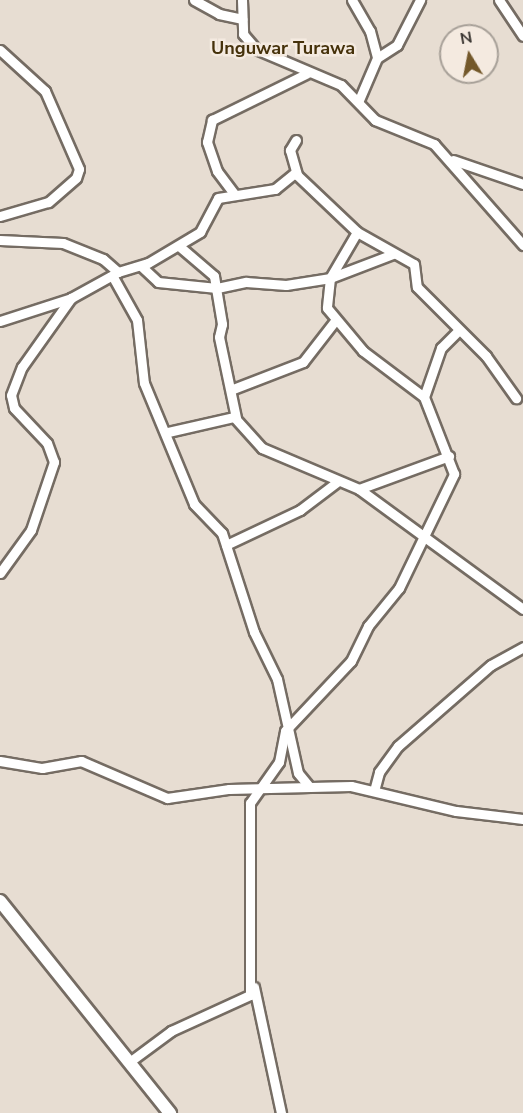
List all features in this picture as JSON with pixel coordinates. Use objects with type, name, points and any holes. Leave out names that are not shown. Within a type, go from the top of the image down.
[{"type":"street","points":[[194,0],[219,14],[242,19]]},
{"type":"street","points":[[242,0],[243,34],[256,49],[306,74],[340,85],[359,100],[375,120],[425,139],[446,155],[523,245]]},
{"type":"street","points":[[352,0],[370,31],[377,58]]},
{"type":"street","points":[[359,100],[377,58],[397,45],[420,0]]},
{"type":"street","points":[[499,0],[523,36]]},
{"type":"street","points":[[0,50],[45,92],[79,169],[76,178],[48,202],[0,216]]},
{"type":"street","points":[[235,195],[218,171],[207,142],[212,120],[306,74]]},
{"type":"street","points":[[296,140],[290,150],[296,172],[357,232],[414,264],[417,287],[458,331],[486,356],[516,398]]},
{"type":"street","points":[[446,155],[523,184]]},
{"type":"street","points":[[0,321],[70,298],[115,274],[141,266],[200,232],[213,203],[235,195],[275,189],[296,172]]},
{"type":"street","points":[[281,1113],[254,987],[246,862],[255,788],[279,762],[285,731],[351,661],[369,626],[399,588],[454,474],[449,456],[424,397],[363,351],[334,322],[326,296],[330,278],[357,232]]},
{"type":"street","points":[[0,240],[63,243],[103,259],[115,274],[137,321],[144,383],[168,432],[199,514],[218,527],[226,545],[254,632],[278,679],[285,731],[298,773],[309,786]]},
{"type":"street","points":[[179,246],[210,270],[217,288],[220,343],[233,389],[236,418],[262,448],[337,482],[359,489],[523,609]]},
{"type":"street","points":[[141,266],[158,282],[217,288],[330,278],[393,254]]},
{"type":"street","points":[[0,573],[31,530],[54,462],[47,443],[14,408],[11,395],[22,367],[70,298]]},
{"type":"street","points":[[233,389],[303,362],[334,322]]},
{"type":"street","points":[[424,397],[441,348],[458,331]]},
{"type":"street","points":[[168,432],[236,418]]},
{"type":"street","points":[[359,489],[449,456]]},
{"type":"street","points":[[226,545],[300,510],[337,482]]},
{"type":"street","points":[[374,791],[379,771],[398,746],[491,665],[523,647]]},
{"type":"street","points":[[0,761],[51,768],[81,761],[167,798],[255,788],[309,786],[374,791],[456,812],[523,819]]},
{"type":"street","points":[[0,901],[132,1060],[170,1113]]},
{"type":"street","points":[[132,1060],[171,1031],[234,1006],[254,987]]},
{"type":"district","name":"Unguwar Turawa","points":[[283,48]]}]
